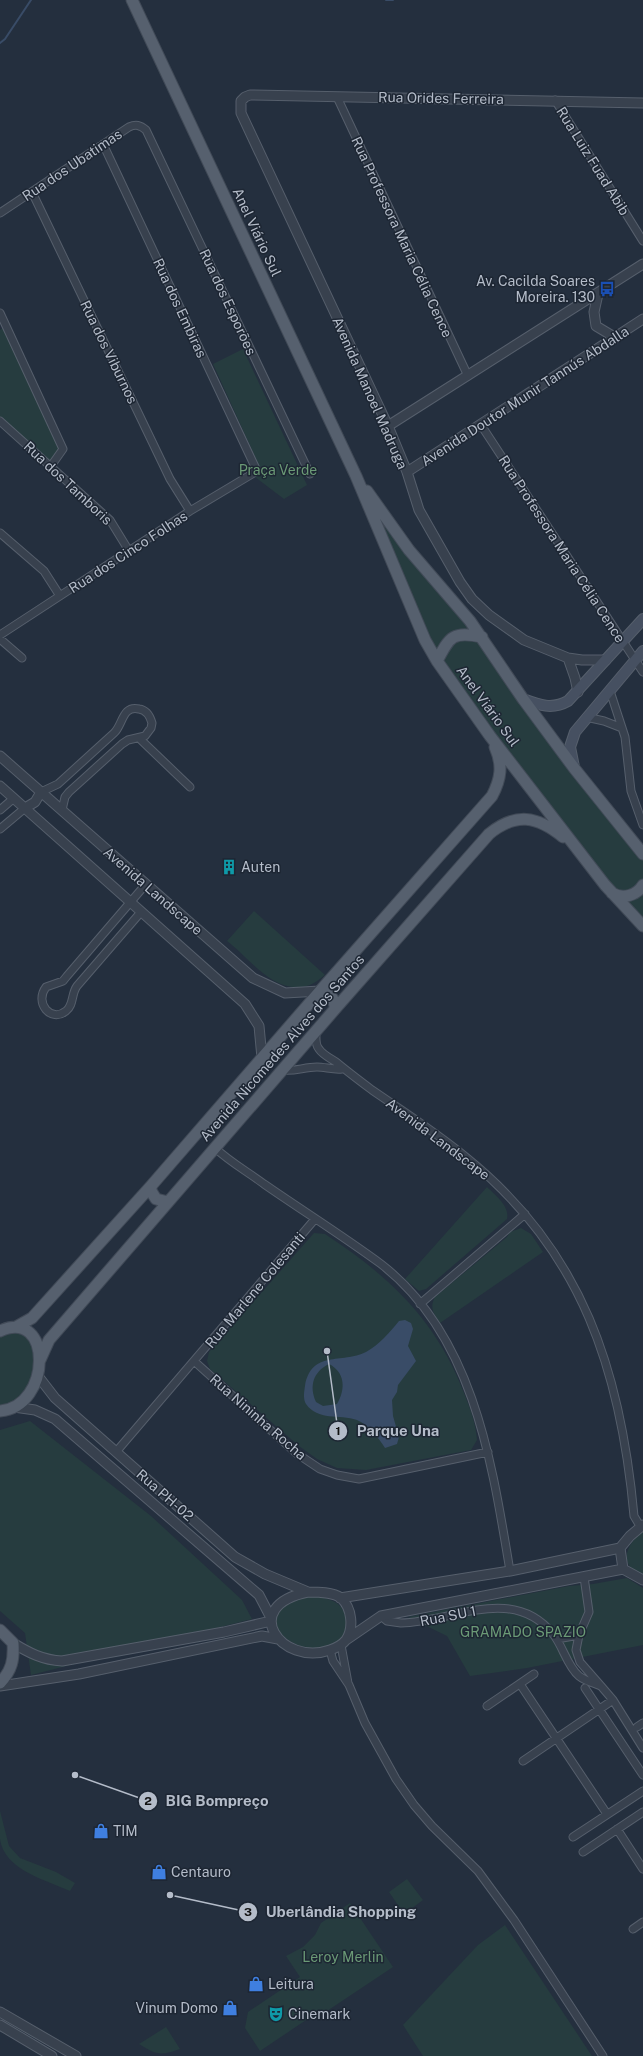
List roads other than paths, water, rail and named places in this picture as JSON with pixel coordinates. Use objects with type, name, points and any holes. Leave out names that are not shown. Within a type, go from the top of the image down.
[{"type":"main road","name":"Anel Viário Sul","points":[[132,0],[356,476],[425,640],[437,661],[490,736],[610,892],[643,926]]},
{"type":"main road","name":"Anel Viário Sul","points":[[356,476],[409,550],[482,637],[523,699],[574,768],[643,854]]},
{"type":"main road","points":[[523,699],[542,706],[555,706],[568,701],[578,692],[643,618]]},
{"type":"main road","points":[[437,661],[445,646],[454,636],[466,634],[482,637]]},
{"type":"main road","points":[[574,768],[571,754],[571,739],[586,717],[643,651]]},
{"type":"main road","name":"Avenida Nicomedes Alves dos Santos","points":[[6,1328],[32,1318],[151,1186],[492,796],[501,771],[500,759],[490,736]]},
{"type":"main road","name":"Avenida Nicomedes Alves dos Santos","points":[[40,1360],[49,1340],[335,1009],[489,834],[496,829],[515,821],[539,821],[552,828],[576,847]]},
{"type":"main road","points":[[610,892],[622,897],[632,895],[639,891],[643,885]]},
{"type":"main road","points":[[320,991],[330,994],[335,1004],[335,1009]]},
{"type":"main road","points":[[151,1186],[151,1191],[156,1199],[168,1202]]},
{"type":"main road","points":[[0,1410],[14,1407],[31,1391],[38,1376],[40,1360],[35,1339],[30,1333],[6,1328]]},
{"type":"main road","points":[[0,1630],[13,1643],[14,1660],[11,1670],[0,1685]]},
{"type":"street","name":"Rua Orides Ferreira","points":[[241,102],[245,97],[250,95],[555,100],[643,104]]},
{"type":"street","name":"Rua Professora Maria Célia Cence","points":[[336,97],[468,376]]},
{"type":"street","name":"Rua Luiz Fuad Abib","points":[[555,100],[643,241]]},
{"type":"street","name":"Avenida Manoel Madruga","points":[[241,102],[241,113],[388,426],[407,472],[419,510],[460,582],[472,599],[489,615],[524,640],[568,658],[582,660],[606,660]]},
{"type":"street","name":"Rua dos Ubatimas","points":[[0,213],[134,125],[142,127],[146,130]]},
{"type":"street","name":"Rua dos Esporões","points":[[146,130],[310,474]]},
{"type":"street","name":"Rua dos Embiras","points":[[103,144],[257,471]]},
{"type":"street","name":"Rua dos Viburnos","points":[[32,192],[170,479],[190,511]]},
{"type":"street","points":[[388,426],[643,264]]},
{"type":"street","points":[[598,294],[594,312],[596,326],[616,338]]},
{"type":"street","points":[[0,313],[64,449],[51,466]]},
{"type":"street","name":"Avenida Doutor Munir Tannús Abdalla","points":[[407,472],[616,338],[643,319]]},
{"type":"street","name":"Rua dos Tamboris","points":[[0,421],[110,520],[129,551]]},
{"type":"street","name":"Rua Professora Maria Célia Cence","points":[[481,425],[634,661],[643,672]]},
{"type":"street","name":"Rua dos Cinco Folhas","points":[[0,635],[190,511],[257,471]]},
{"type":"street","points":[[0,533],[44,571],[60,596]]},
{"type":"street","points":[[0,639],[22,658]]},
{"type":"street","points":[[568,658],[578,692]]},
{"type":"street","points":[[610,691],[627,748],[631,791],[643,825]]},
{"type":"street","points":[[0,829],[24,808],[35,802],[40,792],[58,784],[118,730],[124,714],[133,709],[143,710],[150,717],[152,722],[149,732],[140,739],[134,739],[122,744],[65,797],[62,810]]},
{"type":"street","points":[[586,717],[604,721],[622,728]]},
{"type":"street","points":[[140,739],[190,788]]},
{"type":"street","name":"Avenida Landscape","points":[[0,756],[252,978],[285,994],[320,991]]},
{"type":"street","points":[[84,761],[92,771]]},
{"type":"street","name":"Avenida Landscape","points":[[0,786],[245,1004],[259,1026],[262,1058]]},
{"type":"street","points":[[0,810],[14,798]]},
{"type":"street","points":[[141,912],[73,990],[70,1006],[67,1010],[57,1014],[47,1011],[42,1002],[43,992],[50,984],[63,981],[146,884]]},
{"type":"street","points":[[105,932],[116,940]]},
{"type":"street","name":"Avenida Landscape","points":[[316,1032],[317,1046],[319,1050],[342,1069],[466,1157],[496,1183],[525,1214],[552,1251],[574,1286],[587,1311],[600,1343],[620,1409],[634,1516],[642,1525]]},
{"type":"street","points":[[282,1070],[291,1072],[318,1067],[342,1069]]},
{"type":"street","points":[[215,1148],[383,1266],[420,1304],[460,1366],[473,1400],[488,1452],[510,1571]]},
{"type":"street","points":[[420,1304],[525,1214]]},
{"type":"street","name":"Rua Marlene Colesanti","points":[[116,1452],[315,1219]]},
{"type":"street","name":"Rua Nininha Rocha","points":[[194,1361],[296,1453],[320,1469],[337,1475],[359,1479],[488,1452]]},
{"type":"street","name":"Rua PH-02","points":[[38,1376],[55,1398],[235,1557],[266,1574],[308,1592]]},
{"type":"street","name":"Rua PH-02","points":[[14,1407],[35,1410],[55,1419],[259,1595],[271,1619]]},
{"type":"street","points":[[340,1598],[510,1571],[620,1548],[642,1525]]},
{"type":"street","points":[[620,1548],[623,1569]]},
{"type":"street","points":[[0,1685],[114,1666],[262,1636],[278,1639],[296,1650],[309,1653],[330,1650],[381,1616],[623,1569],[643,1580]]},
{"type":"street","points":[[584,1577],[589,1612],[579,1635],[576,1650],[578,1658],[613,1700],[643,1748]]},
{"type":"street","points":[[278,1639],[274,1633],[271,1619],[277,1605],[283,1601],[293,1595],[308,1592],[324,1592],[340,1598],[347,1606],[351,1617],[351,1629],[344,1642],[349,1685]]},
{"type":"street","name":"Rua SU 1","points":[[381,1616],[387,1621],[412,1623],[482,1609],[500,1607],[533,1617],[549,1629],[557,1639],[578,1676],[601,1686]]},
{"type":"street","points":[[13,1643],[37,1656],[49,1660],[62,1661],[224,1632],[271,1619]]},
{"type":"street","points":[[557,1639],[579,1635]]},
{"type":"street","points":[[330,1650],[333,1661],[349,1685],[365,1723],[400,1786],[418,1810],[478,1871],[501,1902],[603,2056]]},
{"type":"street","points":[[110,1652],[114,1666]]},
{"type":"street","points":[[487,1706],[534,1674]]},
{"type":"street","points":[[520,1684],[607,1814]]},
{"type":"street","points":[[585,1688],[643,1775]]},
{"type":"street","points":[[523,1761],[613,1700]]},
{"type":"street","points":[[573,1837],[643,1791]]},
{"type":"street","points":[[583,1852],[643,1812]]},
{"type":"street","points":[[617,1829],[643,1869]]},
{"type":"street","points":[[633,1929],[643,1922]]},
{"type":"street","points":[[0,2012],[76,2056]]},
{"type":"street","points":[[0,2026],[52,2056]]},
{"type":"street","points":[[39,2048],[45,2045],[44,2038]]},
{"type":"water","points":[[405,1320],[411,1323],[413,1329],[408,1346],[416,1361],[398,1385],[397,1392],[392,1400],[393,1416],[399,1437],[397,1444],[385,1448],[373,1432],[361,1422],[350,1418],[316,1413],[306,1404],[304,1391],[308,1375],[314,1367],[329,1360],[366,1352],[380,1342],[399,1321]],"holes":[[[329,1364],[334,1367],[341,1376],[343,1387],[342,1393],[337,1404],[323,1406],[316,1402],[313,1390],[314,1380],[319,1371],[324,1367]]]},
{"type":"waterway","points":[[0,43],[5,39],[31,0]]},
{"type":"waterway","points":[[386,0],[393,0]]},
{"type":"place","name":"Av. Cacilda Soares Moreira. 130","points":[[607,289]]},
{"type":"place","name":"Auten","points":[[229,867]]},
{"type":"place","name":"Parque Una","points":[[327,1351]]},
{"type":"place","name":"BIG Bompreço","points":[[75,1775]]},
{"type":"place","name":"TIM","points":[[101,1831]]},
{"type":"place","name":"Centauro","points":[[159,1872]]},
{"type":"place","name":"Uberlândia Shopping","points":[[170,1895]]},
{"type":"place","name":"Leitura","points":[[256,1984]]},
{"type":"place","name":"Vinum Domo","points":[[230,2008]]},
{"type":"place","name":"Cinemark","points":[[276,2014]]},
{"type":"park label","name":"Praça Verde","points":[[278,470]]},
{"type":"park label","name":"GRAMADO SPAZIO","points":[[523,1632]]},
{"type":"park label","name":"Leroy Merlin","points":[[343,1957]]}]
